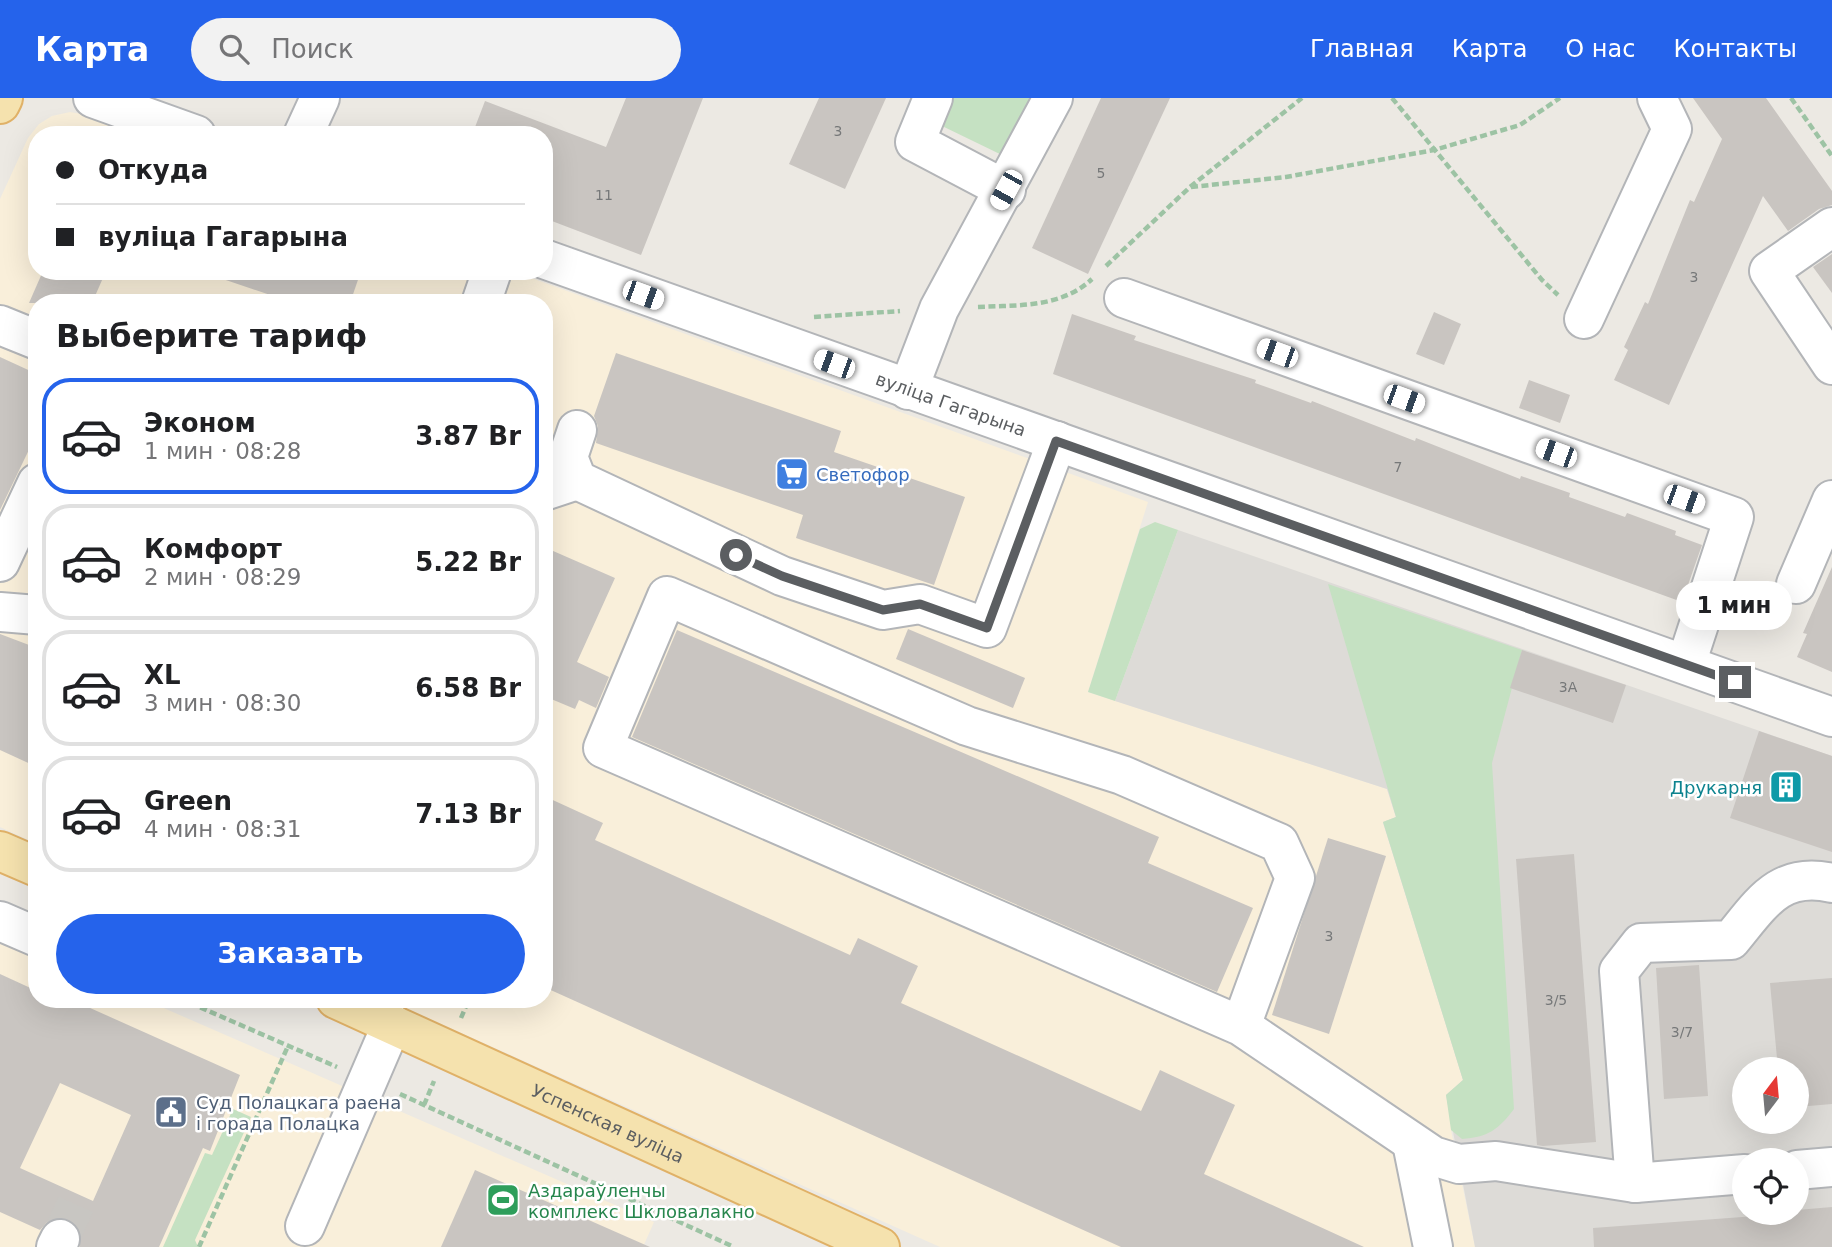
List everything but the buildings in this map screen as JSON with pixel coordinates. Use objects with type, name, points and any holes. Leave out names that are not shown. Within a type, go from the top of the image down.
[{"type":"main road","points":[[0,104],[3,98]]},
{"type":"main road","points":[[0,851],[28,863]]},
{"type":"main road","name":"Успенская вуліца","points":[[356,1008],[880,1247]]},
{"type":"street","points":[[93,98],[171,126]]},
{"type":"street","points":[[307,126],[320,98]]},
{"type":"street","points":[[933,98],[915,142],[1006,190]]},
{"type":"street","points":[[908,390],[939,309],[1006,190],[1053,98]]},
{"type":"street","points":[[1584,319],[1672,129],[1657,98]]},
{"type":"street","points":[[1832,227],[1769,271],[1832,365]]},
{"type":"street","name":"вуліца Гагарына","points":[[553,262],[1832,717]]},
{"type":"street","points":[[1124,298],[1734,517],[1686,664]]},
{"type":"street","points":[[0,325],[28,336]]},
{"type":"street","points":[[577,430],[561,486],[782,576],[883,610],[920,604],[987,628],[1056,441]]},
{"type":"street","points":[[1796,584],[1832,500]]},
{"type":"street","points":[[0,562],[28,502]]},
{"type":"street","points":[[1241,1026],[1295,878],[1279,843],[1122,775],[967,726],[667,596],[603,748],[1241,1026],[1433,1156],[1460,1164],[1496,1161],[1635,1184],[1732,1175]]},
{"type":"street","points":[[0,612],[28,614]]},
{"type":"street","points":[[1635,1184],[1619,971],[1641,943],[1731,940],[1771,892],[1812,879],[1832,883]]},
{"type":"street","points":[[0,921],[28,933]]},
{"type":"street","points":[[306,1226],[392,1024]]},
{"type":"street","points":[[1412,1143],[1433,1247]]},
{"type":"street","points":[[1809,1169],[1832,1167]]},
{"type":"path","points":[[799,318],[1043,303],[1077,293],[1191,187],[1302,98]]},
{"type":"path","points":[[1392,98],[1542,280],[1584,319]]},
{"type":"path","points":[[1191,187],[1286,177],[1434,150],[1520,125],[1560,98]]},
{"type":"path","points":[[1791,98],[1832,156]]},
{"type":"path","points":[[201,1008],[734,1247]]},
{"type":"path","points":[[199,1247],[288,1046]]},
{"type":"shaded area","points":[[70,112],[117,126],[37,126],[52,116]]},
{"type":"shaded area","points":[[28,138],[28,280],[537,280],[1148,502],[1088,692],[1387,789],[1396,818],[1383,823],[1463,1080],[1451,1130],[1475,1247],[940,1247],[405,1008],[553,1008],[553,294],[28,294],[28,840],[0,827],[0,199]]},
{"type":"shaded area","points":[[1178,530],[1832,756],[1832,1247],[1475,1247],[1446,1095],[1463,1080],[1383,822],[1396,817],[1387,789],[1115,701]]},
{"type":"shaded area","points":[[0,936],[28,949],[28,1008],[164,1008],[654,1222],[643,1247],[0,1247]]},
{"type":"green space","points":[[951,98],[1035,98],[1006,157],[940,125]]},
{"type":"green space","points":[[1155,522],[1178,530],[1115,701],[1088,692],[1140,529]]},
{"type":"green space","points":[[1328,584],[1522,650],[1492,763],[1514,1109],[1497,1127],[1479,1136],[1462,1139],[1451,1130],[1446,1095],[1463,1080],[1383,822],[1396,817]]},
{"type":"green space","points":[[233,1109],[251,1117],[195,1240],[198,1247],[163,1247],[205,1153],[212,1155]]},
{"type":"tunnel","points":[[60,1239],[80,1195]]},
{"type":"place","name":"Светофор","points":[[792,474]]},
{"type":"place","name":"Друкарня","points":[[1786,787]]},
{"type":"place","name":"Суд Полацкага раена і горада Полацка","points":[[171,1112]]},
{"type":"place","name":"Аздараўленчы комплекс Шкловалакно","points":[[503,1200]]},
{"type":"route","points":[[736,555],[782,576],[883,610],[920,604],[987,628],[1056,441],[1735,682]]}]
